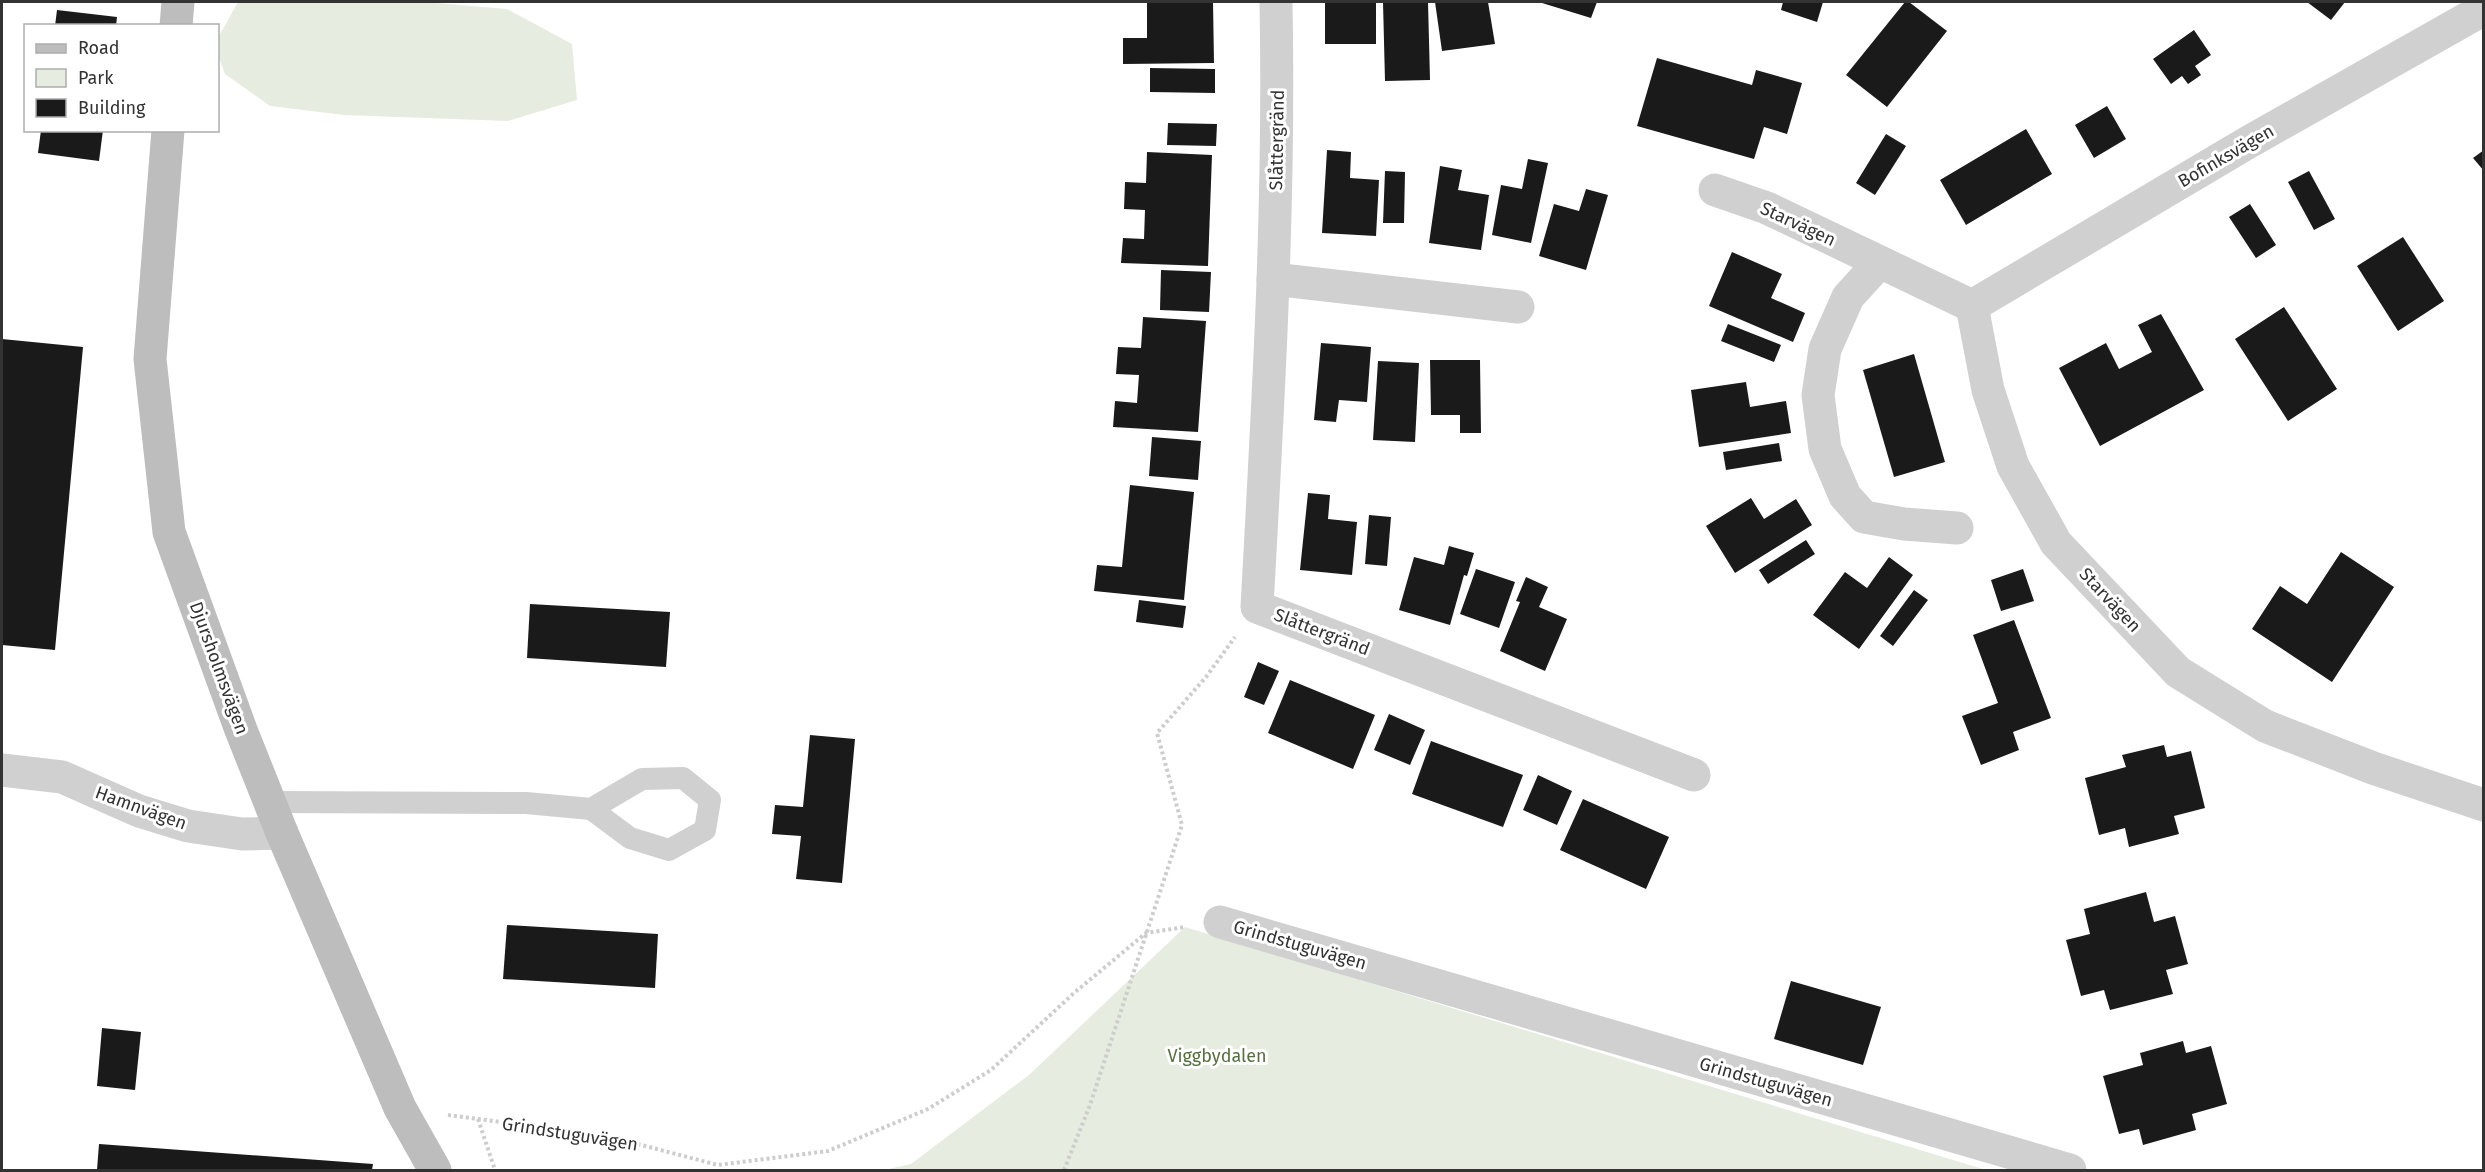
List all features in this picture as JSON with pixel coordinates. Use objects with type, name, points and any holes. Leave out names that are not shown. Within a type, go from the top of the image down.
[{"type":"street","points":[[176,24],[178,2]]},
{"type":"street","name":"Slåttergränd","points":[[1276,2],[1278,122],[1257,607],[1694,776]]},
{"type":"street","name":"Bofinksvägen","points":[[1972,306],[2247,143],[2484,9]]},
{"type":"street","name":"Djursholmsvägen","points":[[168,132],[150,359],[169,532],[282,833],[400,1108],[435,1170]]},
{"type":"street","name":"Starvägen","points":[[1715,190],[1767,208],[1972,306],[1988,390],[2013,466],[2056,543],[2178,672],[2265,726],[2373,768],[2484,806]]},
{"type":"street","points":[[1879,263],[1848,297],[1825,349],[1818,394],[1825,449],[1845,496],[1864,517],[1904,524],[1957,528]]},
{"type":"street","points":[[1273,279],[1518,307]]},
{"type":"street","name":"Hamnvägen","points":[[2,770],[62,777],[139,811],[188,826],[242,834],[282,833]]},
{"type":"street","name":"Grindstuguvägen","points":[[1220,922],[2070,1170]]},
{"type":"lane","points":[[270,802],[526,803],[591,809],[630,838],[669,850],[705,830],[710,800],[683,777],[642,779],[591,809]]},
{"type":"path","points":[[1064,1170],[1090,1105],[1182,825],[1157,733],[1206,677],[1257,607]]},
{"type":"path","name":"Grindstuguvägen","points":[[400,1108],[607,1136],[718,1165],[828,1151],[928,1109],[991,1070],[1074,993],[1146,933],[1220,922]]},
{"type":"path","points":[[478,1119],[495,1170]]},
{"type":"green space","points":[[238,2],[424,2],[507,9],[572,44],[577,100],[508,121],[344,115],[270,106],[225,74],[219,58],[219,36]]},
{"type":"green space","name":"Viggbydalen","points":[[1185,927],[1986,1170],[884,1170],[911,1164],[1029,1075]]},
{"type":"building","points":[[1147,2],[1213,2],[1214,63],[1123,64],[1123,38],[1147,38]]},
{"type":"building","points":[[1325,2],[1376,2],[1376,44],[1325,44]]},
{"type":"building","points":[[1383,2],[1428,2],[1430,80],[1385,81]]},
{"type":"building","points":[[1435,2],[1488,2],[1495,44],[1442,51]]},
{"type":"building","points":[[1543,2],[1597,2],[1591,18]]},
{"type":"building","points":[[1783,2],[1823,2],[1817,22],[1781,10]]},
{"type":"building","points":[[1905,2],[1909,2],[1947,31],[1887,107],[1846,75]]},
{"type":"building","points":[[2307,2],[2345,2],[2331,20]]},
{"type":"building","points":[[57,10],[117,17],[116,24],[55,24]]},
{"type":"building","points":[[2194,30],[2211,55],[2195,66],[2201,75],[2188,84],[2182,76],[2171,84],[2153,59]]},
{"type":"building","points":[[1657,58],[1752,85],[1756,70],[1802,83],[1787,134],[1764,127],[1754,159],[1637,126]]},
{"type":"building","points":[[1150,68],[1215,69],[1215,93],[1150,92]]},
{"type":"building","points":[[2107,106],[2126,139],[2094,158],[2075,125]]},
{"type":"building","points":[[1168,123],[1217,124],[1216,146],[1167,145]]},
{"type":"building","points":[[2026,129],[2052,174],[1966,225],[1940,180]]},
{"type":"building","points":[[41,132],[103,132],[99,161],[38,153]]},
{"type":"building","points":[[1886,134],[1906,146],[1875,195],[1856,183]]},
{"type":"building","points":[[1327,150],[1351,152],[1350,178],[1379,180],[1376,236],[1322,233]]},
{"type":"building","points":[[2484,150],[2484,171],[2473,158]]},
{"type":"building","points":[[1147,152],[1212,155],[1208,266],[1121,263],[1123,238],[1144,239],[1145,210],[1124,209],[1125,182],[1146,183]]},
{"type":"building","points":[[1528,159],[1548,163],[1531,243],[1492,235],[1501,185],[1522,189]]},
{"type":"building","points":[[1440,166],[1462,170],[1458,190],[1489,195],[1481,250],[1429,243]]},
{"type":"building","points":[[1385,171],[1405,172],[1404,223],[1383,223]]},
{"type":"building","points":[[2309,171],[2335,219],[2314,230],[2288,182]]},
{"type":"building","points":[[1586,189],[1608,195],[1586,270],[1539,256],[1554,204],[1579,211]]},
{"type":"building","points":[[2250,204],[2276,245],[2256,258],[2229,217]]},
{"type":"building","points":[[2403,237],[2444,301],[2398,331],[2357,266]]},
{"type":"building","points":[[1732,252],[1782,274],[1771,298],[1805,313],[1793,342],[1709,306]]},
{"type":"building","points":[[1161,270],[1211,272],[1209,312],[1160,310]]},
{"type":"building","points":[[2284,307],[2337,389],[2288,421],[2235,339]]},
{"type":"building","points":[[2161,314],[2204,390],[2100,446],[2059,368],[2106,343],[2119,369],[2152,352],[2138,325]]},
{"type":"building","points":[[1143,317],[1206,321],[1198,432],[1113,427],[1115,401],[1137,403],[1139,375],[1116,374],[1118,347],[1141,348]]},
{"type":"building","points":[[1728,324],[1781,345],[1774,362],[1721,341]]},
{"type":"building","points":[[2,339],[83,347],[55,650],[2,645]]},
{"type":"building","points":[[1321,343],[1371,347],[1367,402],[1339,400],[1336,422],[1314,420]]},
{"type":"building","points":[[1914,354],[1945,462],[1894,477],[1863,370]]},
{"type":"building","points":[[1430,360],[1480,360],[1481,433],[1460,433],[1460,415],[1431,415]]},
{"type":"building","points":[[1378,361],[1419,363],[1415,442],[1373,440]]},
{"type":"building","points":[[1746,382],[1750,407],[1786,401],[1791,433],[1699,447],[1691,390]]},
{"type":"building","points":[[1152,437],[1201,441],[1198,480],[1149,476]]},
{"type":"building","points":[[1779,443],[1782,461],[1726,470],[1723,452]]},
{"type":"building","points":[[1130,485],[1194,492],[1184,600],[1094,591],[1097,565],[1122,567]]},
{"type":"building","points":[[1308,493],[1330,495],[1328,519],[1357,522],[1352,575],[1300,570]]},
{"type":"building","points":[[1751,498],[1764,519],[1796,499],[1812,525],[1735,573],[1706,526]]},
{"type":"building","points":[[1369,515],[1391,517],[1387,566],[1365,564]]},
{"type":"building","points":[[1806,540],[1815,554],[1768,584],[1759,570]]},
{"type":"building","points":[[1449,546],[1474,553],[1467,576],[1464,575],[1450,625],[1399,610],[1414,557],[1444,565]]},
{"type":"building","points":[[2341,552],[2394,587],[2332,682],[2252,629],[2280,586],[2307,604]]},
{"type":"building","points":[[1889,557],[1913,575],[1859,649],[1813,615],[1845,572],[1867,588]]},
{"type":"building","points":[[1476,569],[1515,582],[1499,628],[1460,614]]},
{"type":"building","points":[[2023,569],[2034,601],[2001,611],[1991,580]]},
{"type":"building","points":[[1526,577],[1548,587],[1539,607],[1567,619],[1545,671],[1500,651],[1520,602],[1516,601]]},
{"type":"building","points":[[1914,590],[1928,600],[1893,646],[1880,636]]},
{"type":"building","points":[[1139,600],[1186,606],[1183,628],[1136,622]]},
{"type":"building","points":[[530,604],[670,612],[666,667],[527,658]]},
{"type":"building","points":[[2014,620],[2051,718],[2013,732],[2019,750],[1981,765],[1962,716],[1998,703],[1973,635]]},
{"type":"building","points":[[1258,662],[1279,671],[1264,705],[1244,697]]},
{"type":"building","points":[[1290,680],[1375,715],[1353,769],[1268,733]]},
{"type":"building","points":[[1389,714],[1425,730],[1410,765],[1374,750]]},
{"type":"building","points":[[810,735],[855,739],[842,883],[796,879],[801,836],[772,834],[775,805],[803,807]]},
{"type":"building","points":[[1431,741],[1523,775],[1503,827],[1412,794]]},
{"type":"building","points":[[2164,745],[2167,757],[2191,751],[2205,808],[2174,816],[2179,834],[2129,847],[2125,828],[2099,835],[2085,778],[2126,767],[2122,755]]},
{"type":"building","points":[[1538,775],[1572,791],[1557,825],[1523,810]]},
{"type":"building","points":[[1583,799],[1669,837],[1646,889],[1560,850]]},
{"type":"building","points":[[2146,892],[2154,922],[2175,916],[2188,964],[2166,970],[2173,994],[2110,1010],[2104,990],[2081,996],[2066,940],[2090,934],[2084,909]]},
{"type":"building","points":[[507,925],[658,934],[655,988],[503,979]]},
{"type":"building","points":[[1791,981],[1881,1007],[1863,1065],[1774,1039]]},
{"type":"building","points":[[102,1028],[141,1032],[135,1090],[97,1086]]},
{"type":"building","points":[[2183,1041],[2186,1053],[2211,1046],[2227,1104],[2192,1114],[2196,1130],[2143,1145],[2139,1129],[2119,1134],[2103,1076],[2143,1065],[2140,1053]]},
{"type":"building","points":[[99,1144],[373,1164],[372,1170],[97,1170]]}]
